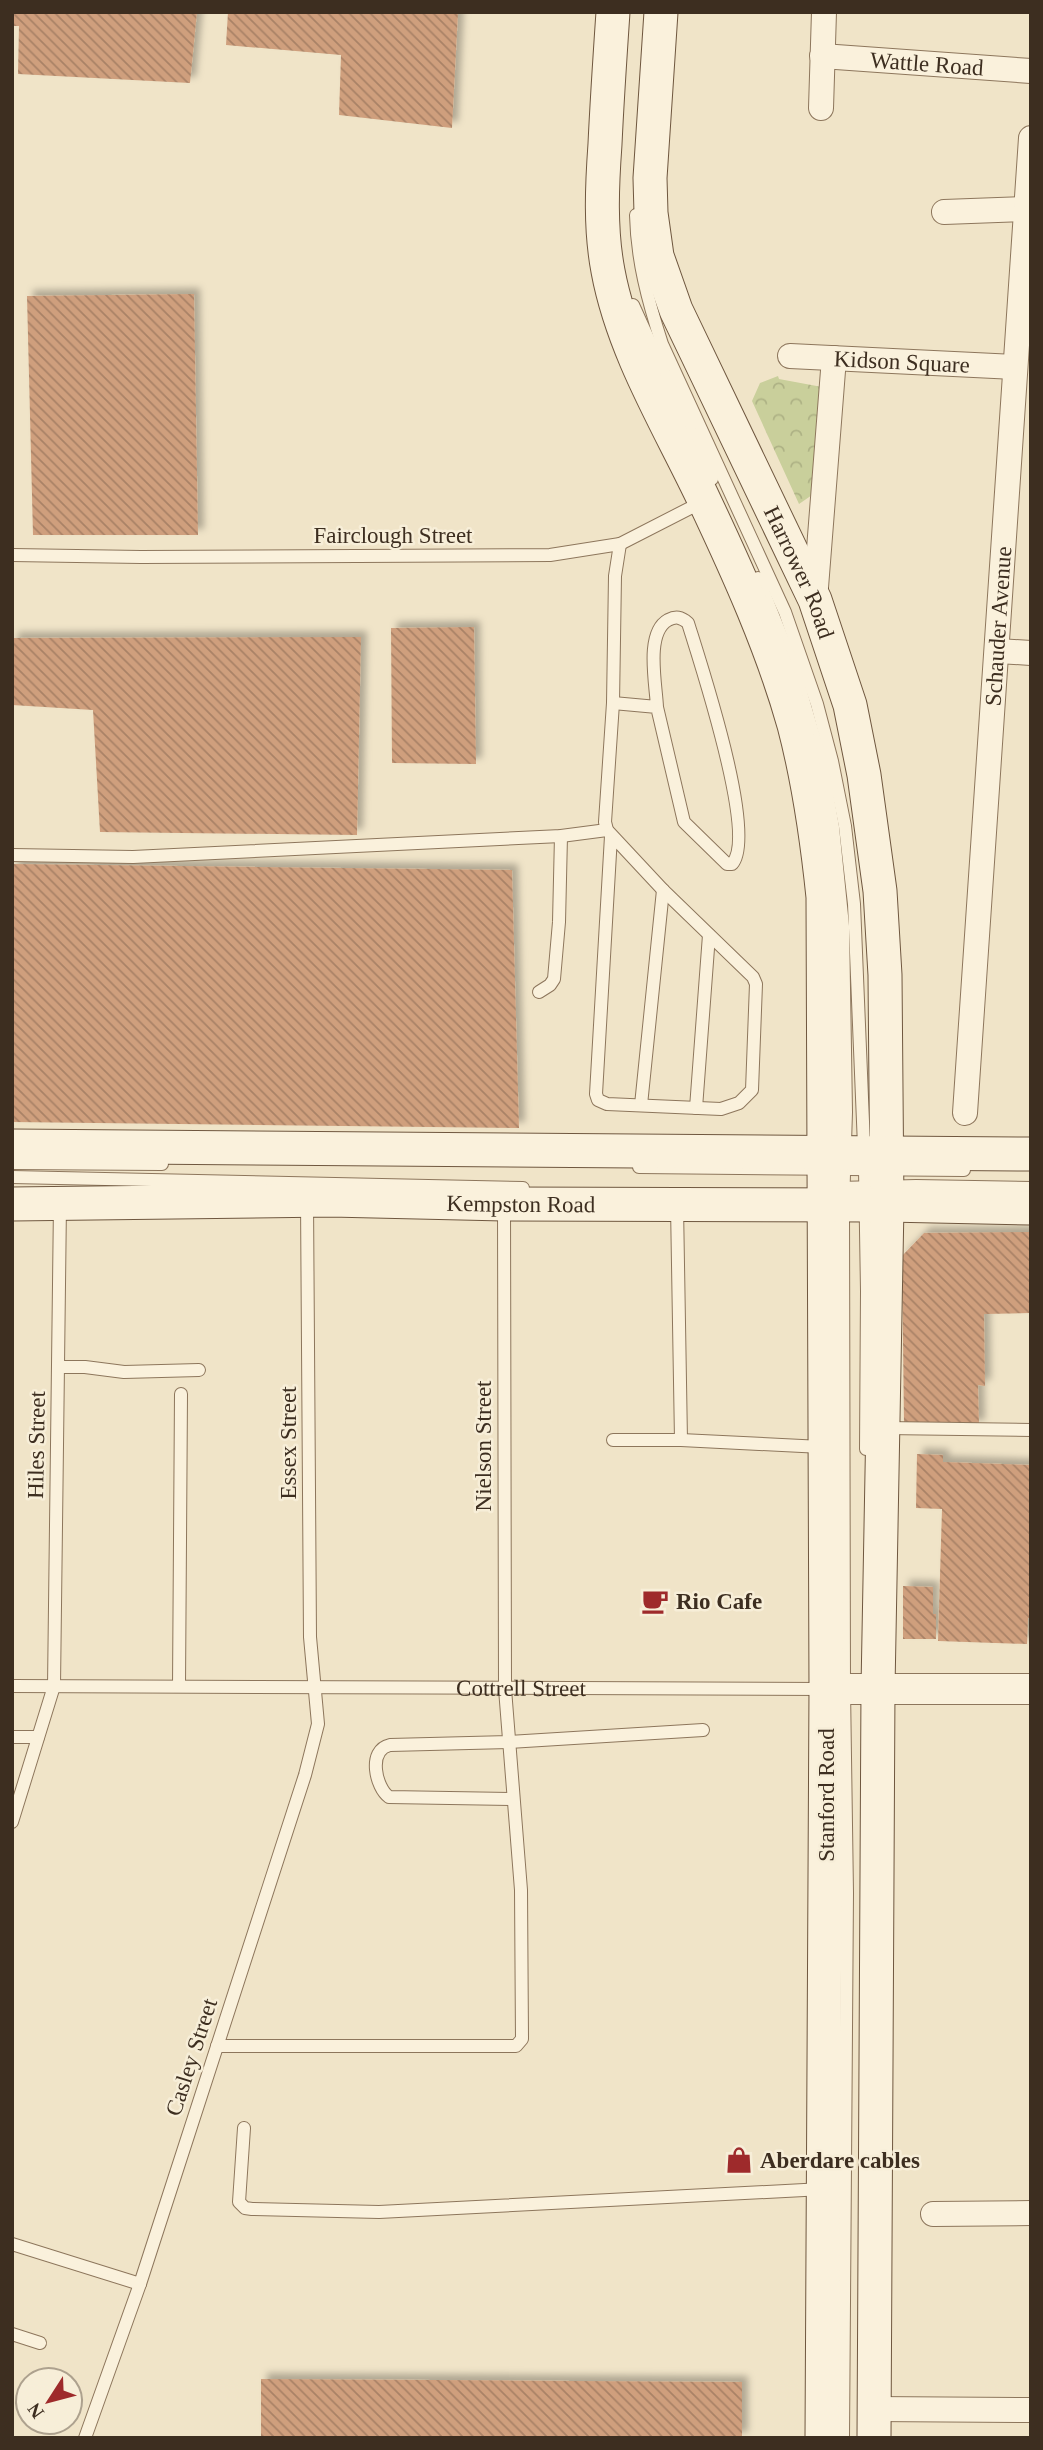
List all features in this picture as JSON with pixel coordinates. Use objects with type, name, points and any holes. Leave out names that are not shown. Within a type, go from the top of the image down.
[{"type":"main road","name":"Harrower Road","points":[[613,12],[602,188],[608,270],[617,307],[639,364],[815,600],[850,705],[864,775],[880,891],[885,975],[853,1179]]},
{"type":"main road","name":"Harrower Road","points":[[660,12],[650,178],[657,256],[731,486],[766,640],[794,725],[808,785],[818,840],[853,1179]]},
{"type":"main road","points":[[885,975],[901,1005],[904,1118],[914,1140],[943,1153]]},
{"type":"main road","name":"Kempston Road","points":[[12,1146],[853,1179],[1031,1208]]},
{"type":"main road","name":"Kempston Road","points":[[12,1205],[307,1200],[677,1205],[853,1179],[943,1153],[1031,1154]]},
{"type":"main road","name":"Stanford Road","points":[[822,2438],[823,2189],[857,1688],[881,1428],[853,1179]]},
{"type":"main road","name":"Stanford Road","points":[[853,1179],[824,1447],[857,1688],[873,2423]]},
{"type":"street","points":[[821,108],[824,12]]},
{"type":"street","name":"Wattle Road","points":[[822,56],[1031,71]]},
{"type":"street","name":"Schauder Avenue","points":[[965,1114],[1031,138]]},
{"type":"street","points":[[944,212],[1026,209]]},
{"type":"street","name":"Kidson Square","points":[[790,356],[1015,366]]},
{"type":"street","points":[[815,600],[835,358]]},
{"type":"street","points":[[998,651],[1031,653]]},
{"type":"street","name":"Cottrell Street","points":[[857,1688],[1031,1689]]},
{"type":"street","points":[[933,2214],[1031,2213]]},
{"type":"street","points":[[873,2423],[1031,2410]]},
{"type":"lane","points":[[616,228],[614,192],[626,12]]},
{"type":"lane","points":[[637,182],[649,12]]},
{"type":"lane","points":[[636,204],[640,264],[662,344],[731,486]]},
{"type":"lane","points":[[628,289],[645,336],[731,486]]},
{"type":"lane","name":"Fairclough Street","points":[[12,555],[525,556],[577,552],[620,544],[731,486]]},
{"type":"lane","points":[[609,833],[663,890],[753,977],[756,984],[752,1090],[739,1103],[721,1109],[607,1104],[598,1100],[596,1094],[609,833],[606,822],[613,703],[615,576],[620,544]]},
{"type":"lane","points":[[672,618],[682,618],[688,623],[723,739],[734,797],[738,844],[736,859],[732,864],[727,864],[684,822],[657,707],[654,643],[656,632],[672,618]]},
{"type":"lane","points":[[613,703],[657,707]]},
{"type":"lane","points":[[12,855],[134,857],[609,833]]},
{"type":"lane","points":[[539,992],[554,979],[559,922],[561,836]]},
{"type":"lane","points":[[641,1105],[663,890]]},
{"type":"lane","points":[[696,1108],[709,935]]},
{"type":"lane","points":[[12,1163],[172,1164]]},
{"type":"lane","points":[[622,1167],[1031,1188]]},
{"type":"lane","points":[[853,1179],[978,1170]]},
{"type":"lane","points":[[12,1177],[542,1188]]},
{"type":"lane","points":[[853,1179],[867,1291],[866,1469]]},
{"type":"lane","points":[[843,2438],[847,1907],[857,1688],[853,1179]]},
{"type":"lane","name":"Essex Street","points":[[307,1200],[310,1637],[316,1686]]},
{"type":"lane","name":"Hiles Street","points":[[12,1822],[54,1686],[60,1204]]},
{"type":"lane","name":"Nielson Street","points":[[217,2046],[502,2046],[519,2044],[522,2039],[521,1890],[505,1689],[504,1204]]},
{"type":"lane","points":[[677,1205],[681,1440]]},
{"type":"lane","points":[[58,1367],[124,1372],[199,1370]]},
{"type":"lane","points":[[179,1686],[181,1394]]},
{"type":"lane","points":[[881,1428],[1031,1430]]},
{"type":"lane","points":[[613,1440],[681,1440],[824,1447]]},
{"type":"lane","name":"Cottrell Street","points":[[12,1686],[857,1688]]},
{"type":"lane","name":"Casley Street","points":[[85,2438],[140,2284],[305,1775],[318,1724],[316,1686]]},
{"type":"lane","points":[[513,1799],[389,1797],[381,1789],[376,1760],[378,1752],[383,1746],[390,1745],[509,1742],[703,1730]]},
{"type":"lane","points":[[12,1737],[38,1737]]},
{"type":"lane","points":[[244,2128],[239,2202],[245,2208],[252,2209],[379,2212],[823,2189]]},
{"type":"lane","points":[[12,2244],[140,2284]]},
{"type":"lane","points":[[12,2334],[40,2343]]},
{"type":"green space","points":[[778,376],[779,379],[822,387],[815,493],[799,504],[752,401],[760,383]]},
{"type":"building","points":[[12,12],[197,12],[190,83],[18,74],[19,26],[12,26]]},
{"type":"building","points":[[228,12],[458,12],[452,128],[339,115],[341,55],[226,45]]},
{"type":"building","points":[[194,294],[198,535],[33,535],[27,296]]},
{"type":"building","points":[[474,627],[476,764],[392,763],[391,628]]},
{"type":"building","points":[[361,637],[357,835],[100,832],[93,710],[12,705],[12,638]]},
{"type":"building","points":[[12,864],[512,870],[519,1128],[12,1122]]},
{"type":"building","points":[[1031,1232],[1031,1313],[984,1314],[985,1386],[978,1385],[979,1426],[904,1424],[902,1256],[924,1233]]},
{"type":"building","points":[[917,1454],[943,1455],[943,1462],[1031,1465],[1031,1618],[1028,1618],[1027,1644],[938,1641],[942,1509],[916,1508]]},
{"type":"building","points":[[903,1586],[933,1587],[936,1639],[903,1639]]},
{"type":"building","points":[[261,2379],[742,2382],[742,2438],[261,2438]]},
{"type":"place","name":"Rio Cafe","points":[[655,1601]]},
{"type":"place","name":"Aberdare cables","points":[[739,2160]]}]
